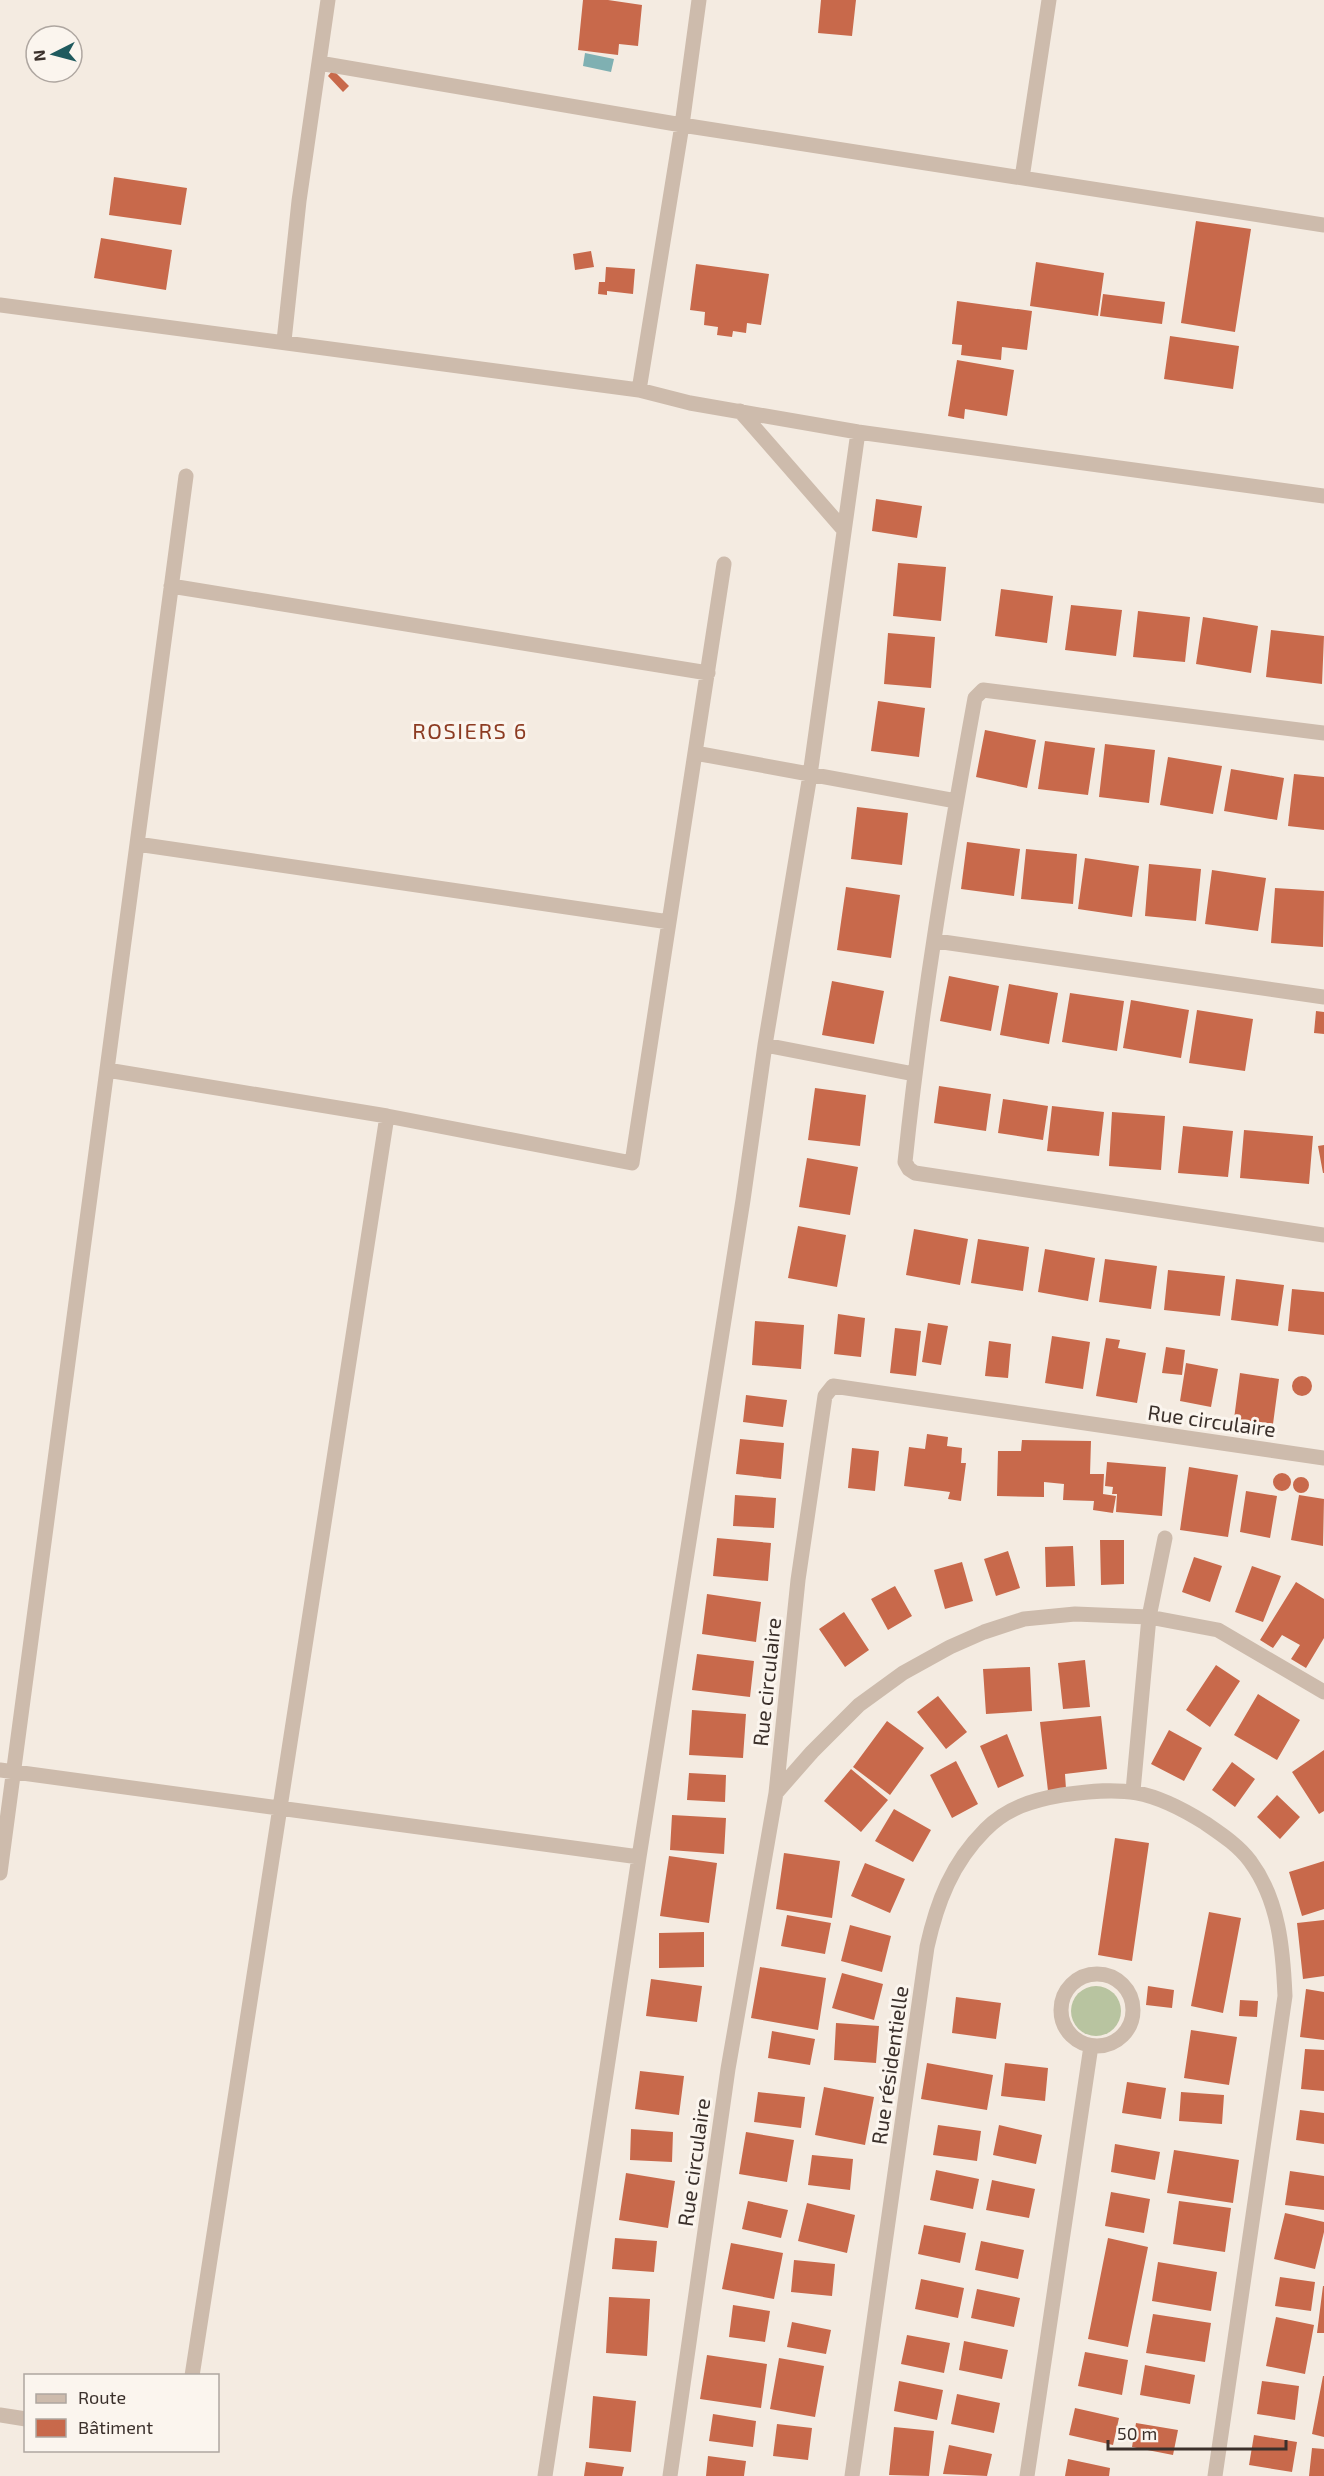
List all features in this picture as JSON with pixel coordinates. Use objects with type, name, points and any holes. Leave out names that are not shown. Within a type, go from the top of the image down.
[{"type":"street","points":[[284,341],[299,201],[328,0]]},
{"type":"street","points":[[639,390],[682,125],[699,0]]},
{"type":"street","points":[[1022,178],[1049,0]]},
{"type":"street","points":[[319,63],[682,125],[1324,225]]},
{"type":"street","points":[[0,305],[639,390],[690,403],[858,432],[1324,496]]},
{"type":"street","points":[[740,411],[844,530]]},
{"type":"street","points":[[545,2476],[639,1857],[743,1200],[765,1045],[810,775],[858,432]]},
{"type":"street","points":[[0,1873],[7,1771],[107,1070],[186,476]]},
{"type":"street","points":[[107,1070],[387,1116],[632,1163],[724,564]]},
{"type":"street","points":[[171,586],[708,673]]},
{"type":"street","points":[[1324,733],[983,690],[975,698],[956,801],[914,1074],[905,1162],[915,1173],[1324,1235]]},
{"type":"street","points":[[695,753],[956,801]]},
{"type":"street","points":[[137,844],[669,922]]},
{"type":"street","points":[[936,941],[1324,997]]},
{"type":"street","points":[[765,1045],[914,1074]]},
{"type":"street","points":[[192,2374],[387,1116]]},
{"type":"street","name":"Rue circulaire","points":[[670,2476],[728,2069],[776,1793],[798,1580],[825,1396],[833,1386],[1324,1458]]},
{"type":"street","points":[[1133,1791],[1149,1617],[1165,1538]]},
{"type":"street","points":[[776,1793],[812,1752],[860,1705],[903,1673],[950,1647],[984,1632],[1024,1619],[1075,1614],[1149,1617],[1218,1630],[1324,1692]]},
{"type":"street","points":[[7,1771],[639,1857]]},
{"type":"street","name":"Rue résidentielle","points":[[852,2476],[927,1947],[934,1917],[944,1888],[960,1860],[986,1829],[1020,1805],[1087,1791],[1133,1791],[1156,1797],[1179,1807],[1225,1836],[1250,1861],[1264,1887],[1279,1924],[1284,1958],[1285,1996],[1215,2476]]},
{"type":"street","points":[[1103,1973],[1117,1979],[1127,1988],[1133,2002],[1133,2016],[1128,2030],[1118,2040],[1105,2046],[1091,2046],[1078,2041],[1067,2031],[1061,2018],[1061,2003],[1066,1990],[1076,1980],[1089,1974],[1103,1973]]},
{"type":"street","points":[[1027,2476],[1091,2046]]},
{"type":"street","points":[[0,2415],[24,2419]]},
{"type":"green space","points":[[1091,1986],[1101,1986],[1114,1993],[1121,2006],[1121,2016],[1114,2029],[1101,2036],[1091,2036],[1082,2032],[1075,2025],[1071,2016],[1071,2006],[1075,1997],[1082,1990]]},
{"type":"water","points":[[585,53],[614,59],[611,72],[583,66]]},
{"type":"building","points":[[583,0],[608,0],[642,5],[638,46],[619,44],[618,55],[578,50]]},
{"type":"building","points":[[821,0],[856,0],[852,36],[818,33]]},
{"type":"building","points":[[333,70],[349,86],[343,92],[328,76]]},
{"type":"building","points":[[114,177],[187,188],[181,225],[109,215]]},
{"type":"building","points":[[1196,221],[1251,229],[1235,332],[1181,323]]},
{"type":"building","points":[[101,238],[172,250],[166,290],[94,278]]},
{"type":"building","points":[[591,251],[594,267],[575,270],[573,254]]},
{"type":"building","points":[[1036,262],[1104,273],[1098,316],[1030,306]]},
{"type":"building","points":[[696,264],[769,274],[761,325],[747,323],[746,333],[733,331],[732,337],[717,335],[718,327],[704,325],[705,312],[690,310]]},
{"type":"building","points":[[606,267],[635,269],[633,294],[607,291],[607,295],[598,294],[599,282],[605,282]]},
{"type":"building","points":[[1103,294],[1165,302],[1162,324],[1100,316]]},
{"type":"building","points":[[957,301],[1032,311],[1027,350],[1002,347],[1001,360],[961,355],[962,345],[952,344]]},
{"type":"building","points":[[1170,336],[1239,346],[1233,389],[1164,379]]},
{"type":"building","points":[[957,360],[1014,370],[1007,416],[965,409],[964,419],[948,416]]},
{"type":"building","points":[[876,499],[922,506],[917,538],[872,531]]},
{"type":"building","points":[[898,563],[946,567],[941,621],[893,616]]},
{"type":"building","points":[[1001,589],[1053,596],[1047,643],[995,636]]},
{"type":"building","points":[[1071,605],[1122,610],[1116,656],[1065,650]]},
{"type":"building","points":[[1138,611],[1190,617],[1185,662],[1133,657]]},
{"type":"building","points":[[1203,617],[1258,626],[1251,673],[1196,664]]},
{"type":"building","points":[[1271,630],[1324,636],[1322,684],[1266,677]]},
{"type":"building","points":[[888,633],[935,637],[931,688],[884,684]]},
{"type":"building","points":[[878,701],[925,708],[919,757],[871,751]]},
{"type":"building","points":[[985,730],[1036,740],[1027,788],[976,777]]},
{"type":"building","points":[[1045,741],[1095,748],[1088,795],[1038,789]]},
{"type":"building","points":[[1105,744],[1155,750],[1149,803],[1099,797]]},
{"type":"building","points":[[1168,757],[1222,766],[1213,814],[1160,805]]},
{"type":"building","points":[[1231,769],[1284,778],[1277,820],[1224,811]]},
{"type":"building","points":[[1294,774],[1324,777],[1324,830],[1288,826]]},
{"type":"building","points":[[857,807],[908,813],[902,865],[851,859]]},
{"type":"building","points":[[967,842],[1020,849],[1014,896],[961,889]]},
{"type":"building","points":[[1026,849],[1077,854],[1073,904],[1021,899]]},
{"type":"building","points":[[1085,858],[1139,866],[1132,917],[1078,909]]},
{"type":"building","points":[[1149,864],[1201,869],[1196,921],[1145,916]]},
{"type":"building","points":[[1212,870],[1266,878],[1258,931],[1205,924]]},
{"type":"building","points":[[846,887],[900,895],[891,958],[837,950]]},
{"type":"building","points":[[1275,888],[1324,891],[1323,947],[1271,943]]},
{"type":"building","points":[[949,976],[999,986],[991,1031],[940,1021]]},
{"type":"building","points":[[832,981],[884,991],[874,1044],[822,1035]]},
{"type":"building","points":[[1009,984],[1058,993],[1049,1044],[1000,1035]]},
{"type":"building","points":[[1070,993],[1124,1001],[1117,1051],[1062,1042]]},
{"type":"building","points":[[1131,1000],[1189,1010],[1181,1058],[1123,1048]]},
{"type":"building","points":[[1197,1010],[1253,1019],[1245,1071],[1189,1063]]},
{"type":"building","points":[[1316,1011],[1324,1012],[1324,1034],[1314,1033]]},
{"type":"building","points":[[939,1086],[991,1094],[986,1131],[934,1123]]},
{"type":"building","points":[[815,1088],[866,1095],[860,1146],[808,1140]]},
{"type":"building","points":[[1003,1099],[1048,1106],[1043,1140],[998,1133]]},
{"type":"building","points":[[1052,1106],[1104,1112],[1099,1156],[1047,1151]]},
{"type":"building","points":[[1112,1112],[1165,1116],[1161,1170],[1109,1166]]},
{"type":"building","points":[[1183,1126],[1233,1131],[1228,1177],[1178,1173]]},
{"type":"building","points":[[1244,1130],[1313,1136],[1309,1184],[1240,1178]]},
{"type":"building","points":[[1324,1145],[1324,1173],[1323,1173],[1318,1146]]},
{"type":"building","points":[[807,1158],[858,1167],[850,1215],[799,1207]]},
{"type":"building","points":[[798,1226],[846,1235],[837,1287],[788,1278]]},
{"type":"building","points":[[914,1229],[968,1239],[960,1285],[906,1275]]},
{"type":"building","points":[[978,1239],[1029,1247],[1023,1291],[971,1283]]},
{"type":"building","points":[[1045,1249],[1095,1258],[1088,1301],[1038,1292]]},
{"type":"building","points":[[1105,1259],[1157,1266],[1151,1309],[1099,1302]]},
{"type":"building","points":[[1168,1270],[1225,1276],[1220,1316],[1164,1310]]},
{"type":"building","points":[[1236,1279],[1284,1285],[1278,1326],[1231,1320]]},
{"type":"building","points":[[1292,1289],[1324,1292],[1324,1335],[1288,1331]]},
{"type":"building","points":[[838,1314],[865,1318],[861,1357],[834,1354]]},
{"type":"building","points":[[755,1321],[804,1325],[801,1369],[752,1365]]},
{"type":"building","points":[[928,1323],[948,1326],[941,1365],[922,1362]]},
{"type":"building","points":[[895,1328],[921,1331],[916,1376],[890,1373]]},
{"type":"building","points":[[1052,1336],[1090,1342],[1083,1389],[1045,1383]]},
{"type":"building","points":[[1106,1338],[1120,1340],[1118,1348],[1146,1353],[1137,1403],[1096,1396]]},
{"type":"building","points":[[989,1341],[1011,1344],[1008,1378],[985,1376]]},
{"type":"building","points":[[1166,1347],[1185,1350],[1182,1375],[1162,1373]]},
{"type":"building","points":[[1186,1363],[1218,1369],[1211,1407],[1180,1401]]},
{"type":"building","points":[[1240,1373],[1279,1379],[1273,1424],[1234,1419]]},
{"type":"building","points":[[1302,1376],[1309,1379],[1312,1386],[1309,1393],[1302,1396],[1295,1393],[1292,1386],[1295,1379]]},
{"type":"building","points":[[746,1395],[787,1400],[783,1427],[743,1422]]},
{"type":"building","points":[[927,1434],[948,1437],[947,1446],[962,1448],[961,1463],[966,1463],[961,1501],[948,1499],[950,1492],[904,1486],[909,1447],[925,1449]]},
{"type":"building","points":[[740,1439],[784,1443],[781,1479],[736,1474]]},
{"type":"building","points":[[1022,1440],[1091,1441],[1090,1474],[1104,1474],[1103,1494],[1116,1496],[1113,1513],[1093,1510],[1094,1501],[1063,1500],[1064,1484],[1044,1482],[1044,1497],[997,1496],[998,1451],[1021,1451]]},
{"type":"building","points":[[852,1448],[879,1451],[875,1491],[848,1488]]},
{"type":"building","points":[[1107,1462],[1166,1467],[1162,1516],[1116,1512],[1117,1494],[1112,1494],[1113,1487],[1105,1486]]},
{"type":"building","points":[[1189,1467],[1238,1475],[1228,1537],[1180,1530]]},
{"type":"building","points":[[1282,1473],[1288,1476],[1291,1482],[1288,1488],[1282,1491],[1276,1488],[1273,1482],[1276,1476]]},
{"type":"building","points":[[1301,1477],[1307,1479],[1309,1485],[1307,1491],[1301,1493],[1295,1491],[1293,1485],[1295,1479]]},
{"type":"building","points":[[1246,1491],[1277,1496],[1270,1538],[1240,1532]]},
{"type":"building","points":[[735,1495],[776,1498],[774,1528],[733,1526]]},
{"type":"building","points":[[1299,1495],[1324,1499],[1323,1546],[1291,1540]]},
{"type":"building","points":[[717,1538],[771,1543],[768,1581],[713,1576]]},
{"type":"building","points":[[1100,1540],[1124,1540],[1124,1584],[1101,1585]]},
{"type":"building","points":[[1073,1546],[1075,1586],[1046,1587],[1045,1547]]},
{"type":"building","points":[[1008,1551],[1020,1588],[996,1596],[984,1559]]},
{"type":"building","points":[[1194,1557],[1222,1566],[1210,1602],[1182,1592]]},
{"type":"building","points":[[962,1562],[973,1601],[945,1609],[934,1570]]},
{"type":"building","points":[[1252,1566],[1281,1576],[1263,1622],[1235,1612]]},
{"type":"building","points":[[1296,1582],[1324,1599],[1324,1638],[1306,1668],[1291,1659],[1300,1645],[1282,1635],[1273,1648],[1260,1640]]},
{"type":"building","points":[[895,1586],[912,1616],[888,1630],[871,1599]]},
{"type":"building","points":[[707,1594],[761,1602],[756,1642],[702,1634]]},
{"type":"building","points":[[844,1612],[869,1650],[845,1667],[819,1629]]},
{"type":"building","points":[[697,1654],[754,1661],[750,1697],[692,1690]]},
{"type":"building","points":[[1085,1660],[1090,1707],[1063,1709],[1058,1663]]},
{"type":"building","points":[[1216,1665],[1240,1681],[1210,1727],[1186,1710]]},
{"type":"building","points":[[1030,1667],[1032,1711],[986,1714],[983,1669]]},
{"type":"building","points":[[1258,1694],[1300,1720],[1277,1760],[1234,1735]]},
{"type":"building","points":[[938,1696],[967,1732],[946,1749],[917,1712]]},
{"type":"building","points":[[692,1710],[746,1714],[743,1758],[689,1755]]},
{"type":"building","points":[[1101,1716],[1107,1769],[1065,1774],[1066,1789],[1048,1791],[1040,1722]]},
{"type":"building","points":[[887,1721],[924,1748],[890,1795],[853,1767]]},
{"type":"building","points":[[1169,1730],[1202,1748],[1184,1781],[1151,1764]]},
{"type":"building","points":[[1007,1734],[1024,1776],[998,1788],[980,1746]]},
{"type":"building","points":[[1324,1750],[1324,1811],[1319,1814],[1292,1772]]},
{"type":"building","points":[[956,1761],[978,1804],[952,1818],[930,1775]]},
{"type":"building","points":[[1232,1762],[1255,1779],[1235,1807],[1212,1790]]},
{"type":"building","points":[[851,1769],[888,1800],[861,1832],[824,1801]]},
{"type":"building","points":[[689,1773],[726,1775],[725,1802],[687,1800]]},
{"type":"building","points":[[1277,1795],[1300,1817],[1280,1839],[1257,1817]]},
{"type":"building","points":[[894,1809],[931,1830],[913,1862],[875,1841]]},
{"type":"building","points":[[672,1815],[726,1818],[724,1854],[670,1850]]},
{"type":"building","points":[[1115,1838],[1149,1843],[1132,1961],[1098,1955]]},
{"type":"building","points":[[784,1853],[840,1861],[832,1918],[776,1909]]},
{"type":"building","points":[[669,1856],[717,1863],[709,1923],[660,1916]]},
{"type":"building","points":[[1324,1861],[1324,1909],[1302,1916],[1289,1872]]},
{"type":"building","points":[[865,1863],[905,1879],[890,1913],[851,1896]]},
{"type":"building","points":[[1209,1912],[1241,1918],[1223,2013],[1191,2006]]},
{"type":"building","points":[[787,1915],[831,1923],[825,1954],[781,1946]]},
{"type":"building","points":[[1324,1920],[1324,1976],[1303,1979],[1297,1923]]},
{"type":"building","points":[[850,1925],[891,1936],[882,1972],[841,1961]]},
{"type":"building","points":[[704,1932],[704,1967],[659,1968],[659,1933]]},
{"type":"building","points":[[760,1967],[826,1978],[818,2030],[751,2018]]},
{"type":"building","points":[[842,1973],[883,1984],[874,2020],[832,2008]]},
{"type":"building","points":[[651,1979],[702,1986],[697,2022],[646,2016]]},
{"type":"building","points":[[1148,1986],[1174,1990],[1172,2008],[1146,2005]]},
{"type":"building","points":[[1306,1989],[1324,1992],[1324,2040],[1300,2037]]},
{"type":"building","points":[[956,1997],[1001,2003],[996,2039],[952,2033]]},
{"type":"building","points":[[1240,2000],[1258,2001],[1257,2017],[1239,2016]]},
{"type":"building","points":[[836,2023],[879,2026],[876,2063],[834,2060]]},
{"type":"building","points":[[1191,2030],[1237,2037],[1229,2085],[1184,2078]]},
{"type":"building","points":[[772,2031],[815,2039],[810,2065],[768,2058]]},
{"type":"building","points":[[1305,2049],[1324,2050],[1324,2091],[1301,2089]]},
{"type":"building","points":[[927,2063],[993,2075],[987,2110],[921,2099]]},
{"type":"building","points":[[1005,2063],[1048,2068],[1045,2101],[1001,2096]]},
{"type":"building","points":[[640,2071],[684,2076],[679,2115],[635,2109]]},
{"type":"building","points":[[1127,2082],[1166,2088],[1161,2119],[1122,2113]]},
{"type":"building","points":[[824,2087],[874,2097],[865,2145],[815,2135]]},
{"type":"building","points":[[758,2092],[805,2097],[801,2128],[754,2122]]},
{"type":"building","points":[[1181,2092],[1224,2095],[1222,2124],[1179,2121]]},
{"type":"building","points":[[1300,2110],[1324,2113],[1324,2144],[1296,2140]]},
{"type":"building","points":[[938,2125],[981,2131],[977,2161],[933,2155]]},
{"type":"building","points":[[999,2125],[1042,2135],[1036,2164],[993,2155]]},
{"type":"building","points":[[631,2129],[673,2132],[672,2162],[630,2160]]},
{"type":"building","points":[[746,2132],[794,2140],[787,2182],[739,2174]]},
{"type":"building","points":[[1115,2144],[1160,2152],[1155,2180],[1111,2172]]},
{"type":"building","points":[[1174,2150],[1239,2160],[1233,2203],[1167,2193]]},
{"type":"building","points":[[812,2155],[853,2159],[850,2190],[808,2185]]},
{"type":"building","points":[[936,2170],[979,2179],[973,2209],[930,2200]]},
{"type":"building","points":[[1290,2171],[1324,2176],[1324,2210],[1285,2205]]},
{"type":"building","points":[[626,2173],[675,2181],[668,2228],[619,2220]]},
{"type":"building","points":[[992,2180],[1035,2189],[1029,2218],[986,2210]]},
{"type":"building","points":[[1111,2192],[1150,2199],[1144,2233],[1105,2226]]},
{"type":"building","points":[[748,2201],[788,2210],[781,2238],[742,2229]]},
{"type":"building","points":[[1179,2201],[1231,2208],[1225,2252],[1173,2244]]},
{"type":"building","points":[[807,2203],[855,2215],[847,2253],[798,2241]]},
{"type":"building","points":[[1285,2213],[1324,2222],[1324,2232],[1315,2269],[1274,2259]]},
{"type":"building","points":[[924,2225],[966,2233],[960,2263],[918,2254]]},
{"type":"building","points":[[615,2238],[657,2241],[654,2272],[612,2269]]},
{"type":"building","points":[[1108,2238],[1148,2247],[1128,2347],[1088,2339]]},
{"type":"building","points":[[981,2241],[1024,2250],[1018,2279],[975,2270]]},
{"type":"building","points":[[731,2243],[783,2253],[774,2299],[722,2289]]},
{"type":"building","points":[[794,2260],[835,2264],[832,2296],[791,2292]]},
{"type":"building","points":[[1158,2262],[1217,2272],[1211,2311],[1152,2301]]},
{"type":"building","points":[[1280,2277],[1315,2282],[1311,2311],[1275,2306]]},
{"type":"building","points":[[921,2279],[964,2288],[958,2318],[915,2309]]},
{"type":"building","points":[[1323,2286],[1324,2333],[1317,2333]]},
{"type":"building","points":[[977,2289],[1020,2298],[1014,2327],[971,2318]]},
{"type":"building","points":[[609,2297],[650,2299],[647,2356],[606,2353]]},
{"type":"building","points":[[733,2305],[770,2311],[765,2342],[729,2337]]},
{"type":"building","points":[[1153,2314],[1211,2323],[1205,2362],[1146,2353]]},
{"type":"building","points":[[1276,2317],[1314,2325],[1305,2374],[1266,2366]]},
{"type":"building","points":[[792,2322],[831,2330],[826,2354],[787,2347]]},
{"type":"building","points":[[907,2335],[950,2343],[944,2373],[901,2364]]},
{"type":"building","points":[[964,2341],[1008,2350],[1002,2379],[959,2370]]},
{"type":"building","points":[[1085,2352],[1128,2360],[1122,2395],[1078,2386]]},
{"type":"building","points":[[707,2355],[767,2364],[761,2408],[700,2399]]},
{"type":"building","points":[[779,2358],[824,2366],[815,2417],[770,2409]]},
{"type":"building","points":[[1145,2365],[1195,2375],[1190,2404],[1140,2395]]},
{"type":"building","points":[[1324,2376],[1324,2437],[1312,2434]]},
{"type":"building","points":[[899,2381],[943,2390],[937,2420],[894,2411]]},
{"type":"building","points":[[1262,2381],[1299,2386],[1295,2420],[1257,2414]]},
{"type":"building","points":[[957,2394],[1000,2403],[994,2433],[951,2424]]},
{"type":"building","points":[[593,2396],[636,2401],[631,2452],[589,2448]]},
{"type":"building","points":[[1075,2408],[1119,2418],[1113,2445],[1069,2435]]},
{"type":"building","points":[[713,2414],[756,2421],[753,2447],[709,2441]]},
{"type":"building","points":[[1136,2423],[1178,2430],[1173,2455],[1132,2447]]},
{"type":"building","points":[[777,2424],[812,2428],[808,2460],[773,2456]]},
{"type":"building","points":[[894,2427],[934,2431],[929,2476],[889,2475]]},
{"type":"building","points":[[1254,2435],[1297,2442],[1292,2472],[1249,2465]]},
{"type":"building","points":[[949,2445],[992,2454],[987,2476],[943,2474]]},
{"type":"building","points":[[1312,2448],[1324,2449],[1324,2476],[1309,2476]]},
{"type":"building","points":[[708,2456],[746,2461],[744,2476],[706,2476]]},
{"type":"building","points":[[1068,2459],[1110,2468],[1109,2476],[1065,2476]]},
{"type":"building","points":[[586,2462],[624,2467],[622,2476],[584,2476]]},
{"type":"district","name":"ROSIERS 6","points":[[470,730]]}]
